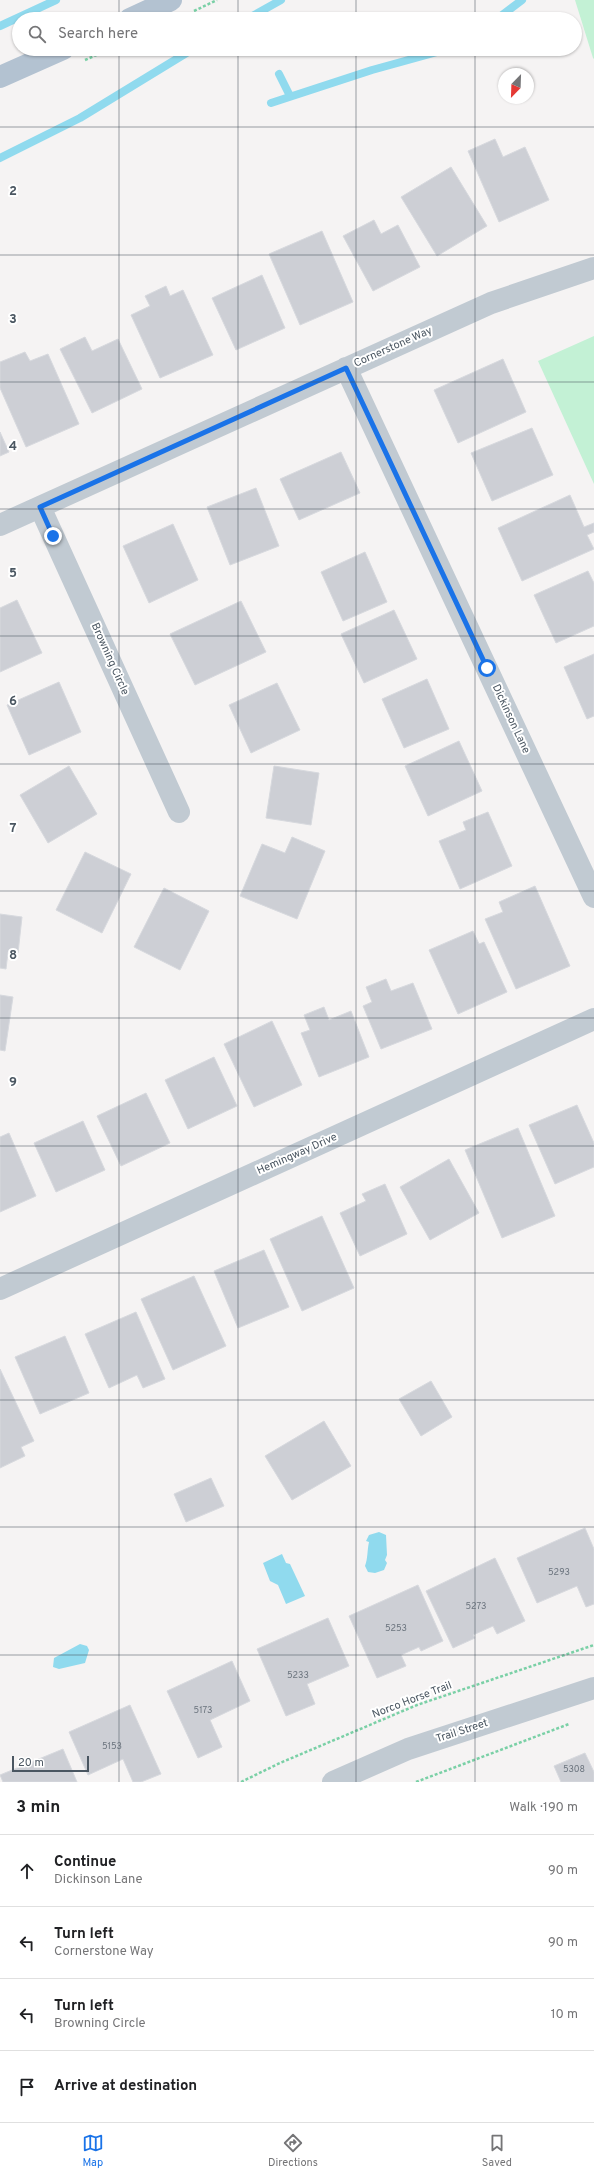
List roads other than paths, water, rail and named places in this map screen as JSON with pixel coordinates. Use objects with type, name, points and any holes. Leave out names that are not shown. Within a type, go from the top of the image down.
[{"type":"main road","points":[[145,12],[171,0]]},
{"type":"main road","points":[[0,77],[47,56]]},
{"type":"street","name":"Cornerstone Way","points":[[0,525],[491,303],[594,268]]},
{"type":"street","name":"Dickinson Lane","points":[[346,368],[594,897]]},
{"type":"street","name":"Browning Circle","points":[[40,507],[179,812]]},
{"type":"street","name":"Hemingway Drive","points":[[0,1289],[594,1019]]},
{"type":"street","name":"Trail Street","points":[[333,1782],[408,1749],[594,1688]]},
{"type":"water","points":[[379,1532],[386,1535],[387,1555],[385,1560],[387,1563],[384,1570],[375,1573],[368,1572],[365,1566],[369,1542],[366,1541],[369,1535]]},
{"type":"water","points":[[282,1554],[286,1563],[290,1564],[305,1596],[286,1604],[278,1585],[270,1581],[263,1563]]},
{"type":"water","points":[[80,1644],[87,1646],[89,1650],[85,1663],[59,1669],[53,1667],[54,1658]]},
{"type":"waterway","points":[[30,12],[56,0]]},
{"type":"waterway","points":[[260,12],[281,0]]},
{"type":"waterway","points":[[506,12],[522,0]]},
{"type":"waterway","points":[[0,26],[12,20]]},
{"type":"waterway","points":[[0,158],[80,118],[182,56]]},
{"type":"waterway","points":[[271,103],[372,70],[423,56]]},
{"type":"waterway","points":[[279,74],[290,96]]}]
